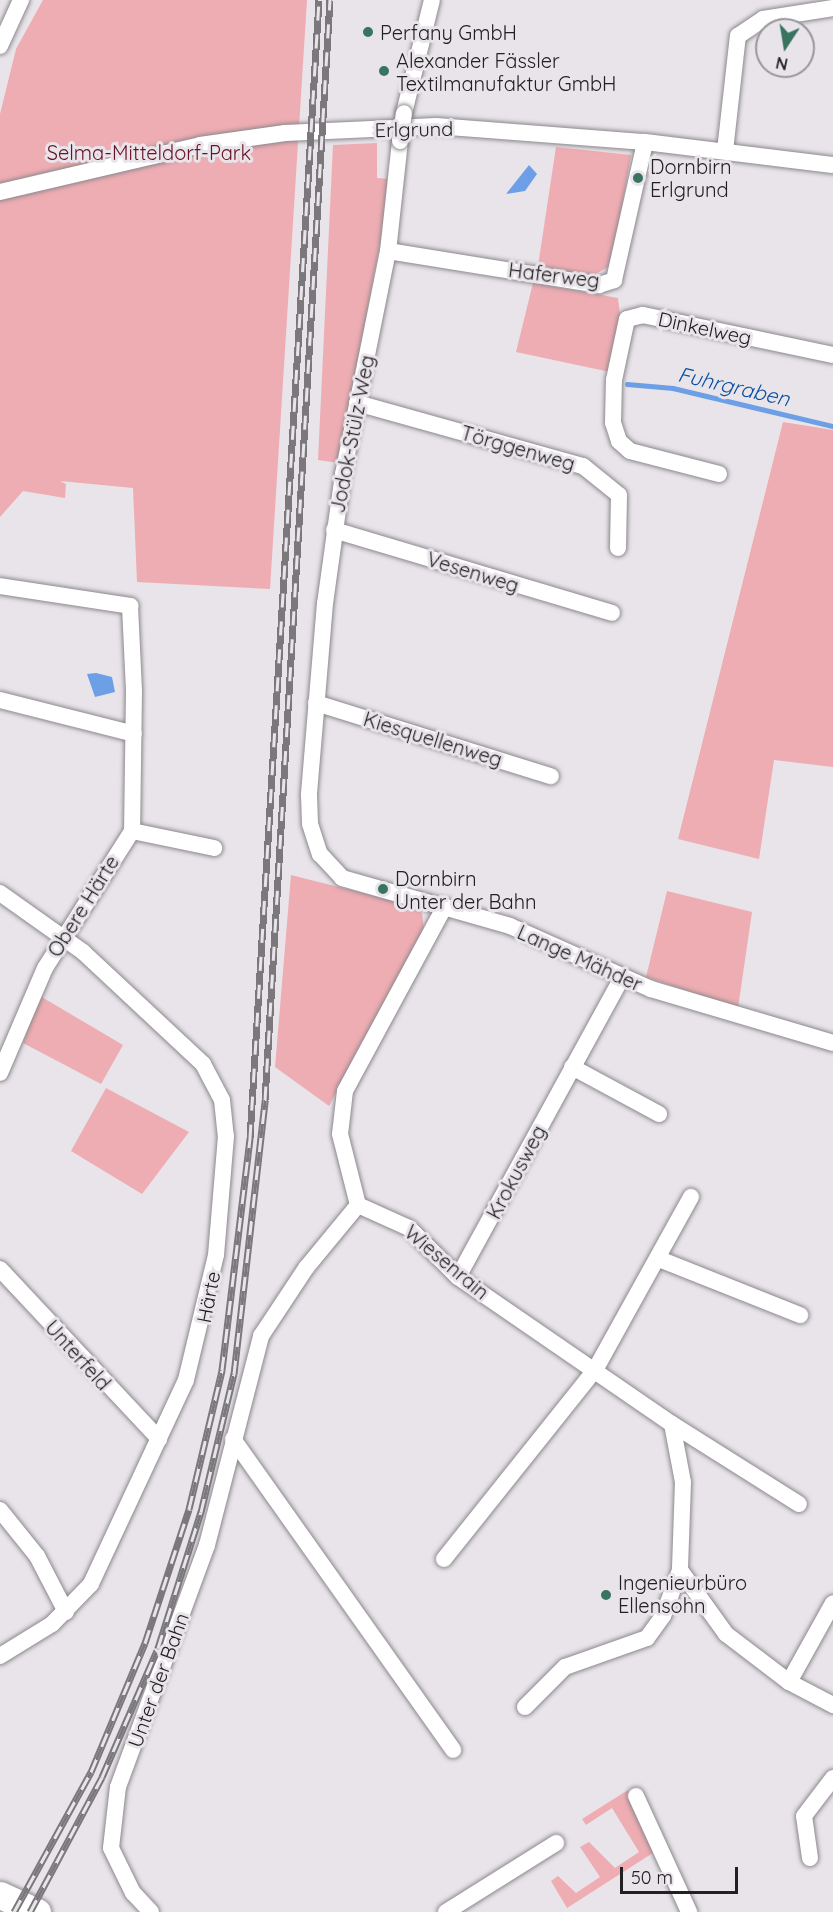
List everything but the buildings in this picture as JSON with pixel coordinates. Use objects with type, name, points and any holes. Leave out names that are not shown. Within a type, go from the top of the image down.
[{"type":"main road","points":[[0,1895],[37,1912]]},
{"type":"street","points":[[0,46],[21,0]]},
{"type":"street","name":"Jodok-Stülz-Weg","points":[[329,868],[309,825],[315,703],[334,530],[388,251],[404,113],[432,0]]},
{"type":"street","points":[[725,151],[738,36],[763,19],[833,8]]},
{"type":"street","name":"Erlgrund","points":[[0,192],[200,145],[285,133],[436,126],[645,142],[833,165]]},
{"type":"street","name":"Haferweg","points":[[388,251],[599,285],[614,280],[645,142]]},
{"type":"street","name":"Dinkelweg","points":[[719,474],[630,451],[619,441],[613,423],[614,380],[627,319],[643,315],[833,355]]},
{"type":"street","name":"Törggenweg","points":[[357,403],[583,466],[619,495],[618,548]]},
{"type":"street","name":"Vesenweg","points":[[334,530],[612,613]]},
{"type":"street","points":[[0,586],[130,606],[134,734],[132,831],[214,848]]},
{"type":"street","points":[[0,700],[134,734]]},
{"type":"street","name":"Kiesquellenweg","points":[[315,703],[551,776]]},
{"type":"street","name":"Obere Härte","points":[[0,1073],[34,990],[64,936],[132,831]]},
{"type":"street","name":"Lange Mähder","points":[[329,868],[342,878],[510,926],[622,976],[833,1043]]},
{"type":"street","name":"Härte","points":[[0,893],[64,936],[203,1064],[215,1082],[226,1116],[207,1306],[189,1371],[96,1573],[66,1612],[0,1656]]},
{"type":"street","points":[[358,1205],[340,1134],[345,1091],[445,906]]},
{"type":"street","name":"Krokusweg","points":[[458,1277],[622,976]]},
{"type":"street","points":[[572,1066],[659,1114]]},
{"type":"street","points":[[444,1559],[595,1370],[691,1197]]},
{"type":"street","name":"Wiesenrain","points":[[358,1205],[410,1228],[458,1277],[672,1424],[799,1504]]},
{"type":"street","name":"Unter der Bahn","points":[[151,1912],[120,1872],[111,1848],[110,1824],[118,1787],[207,1545],[261,1336],[306,1268],[358,1205]]},
{"type":"street","points":[[659,1258],[800,1315]]},
{"type":"street","name":"Unterfeld","points":[[0,1269],[159,1438]]},
{"type":"street","points":[[525,1707],[565,1667],[647,1638],[663,1616],[680,1570],[683,1482],[672,1424]]},
{"type":"street","points":[[233,1439],[453,1750]]},
{"type":"street","points":[[0,1510],[37,1556],[66,1612]]},
{"type":"street","points":[[680,1570],[726,1634],[789,1682],[833,1705]]},
{"type":"street","points":[[789,1682],[833,1604]]},
{"type":"street","points":[[810,1858],[804,1816],[833,1778]]},
{"type":"street","points":[[636,1796],[689,1912]]},
{"type":"street","points":[[446,1912],[556,1843]]},
{"type":"green space","name":"Selma-Mitteldorf-Park","points":[[43,0],[307,0],[270,589],[137,582],[133,488],[60,481],[66,484],[65,498],[23,491],[0,517],[0,114],[16,49]]},
{"type":"green space","points":[[377,143],[377,178],[389,179],[383,228],[339,463],[318,460],[333,145]]},
{"type":"green space","points":[[556,147],[631,155],[612,265],[592,276],[538,266]]},
{"type":"green space","points":[[533,283],[618,298],[621,322],[610,372],[516,352]]},
{"type":"green space","points":[[783,422],[833,430],[833,767],[774,760],[759,859],[678,839]]},
{"type":"green space","points":[[291,875],[406,904],[422,913],[424,930],[329,1106],[275,1067]]},
{"type":"green space","points":[[667,891],[752,912],[738,1008],[646,977]]},
{"type":"green space","points":[[40,996],[123,1045],[101,1084],[23,1043]]},
{"type":"green space","points":[[106,1088],[189,1132],[142,1194],[71,1151]]},
{"type":"green space","points":[[628,1790],[656,1851],[567,1908],[551,1881],[558,1876],[576,1893],[600,1877],[580,1847],[589,1842],[615,1868],[639,1852],[612,1808],[586,1825],[582,1819]]},
{"type":"water","points":[[529,165],[537,174],[525,191],[506,194]]},
{"type":"water","points":[[96,673],[112,677],[115,692],[95,697],[87,674]]},
{"type":"waterway","name":"Fuhrgraben","points":[[627,384],[673,388],[833,426]]},
{"type":"railway","points":[[14,1912],[91,1772],[145,1643],[189,1509],[222,1370],[250,1138],[319,0]]},
{"type":"railway","points":[[30,1912],[102,1777],[158,1648],[201,1512],[234,1374],[265,1100],[330,0]]},
{"type":"place","name":"Perfany GmbH","points":[[368,32]]},
{"type":"place","name":"Alexander Fässler Textilmanufaktur GmbH","points":[[384,71]]},
{"type":"place","name":"Dornbirn Erlgrund","points":[[638,178]]},
{"type":"place","name":"Dornbirn Unter der Bahn","points":[[383,889]]},
{"type":"place","name":"Ingenieurbüro Ellensohn","points":[[606,1595]]}]
